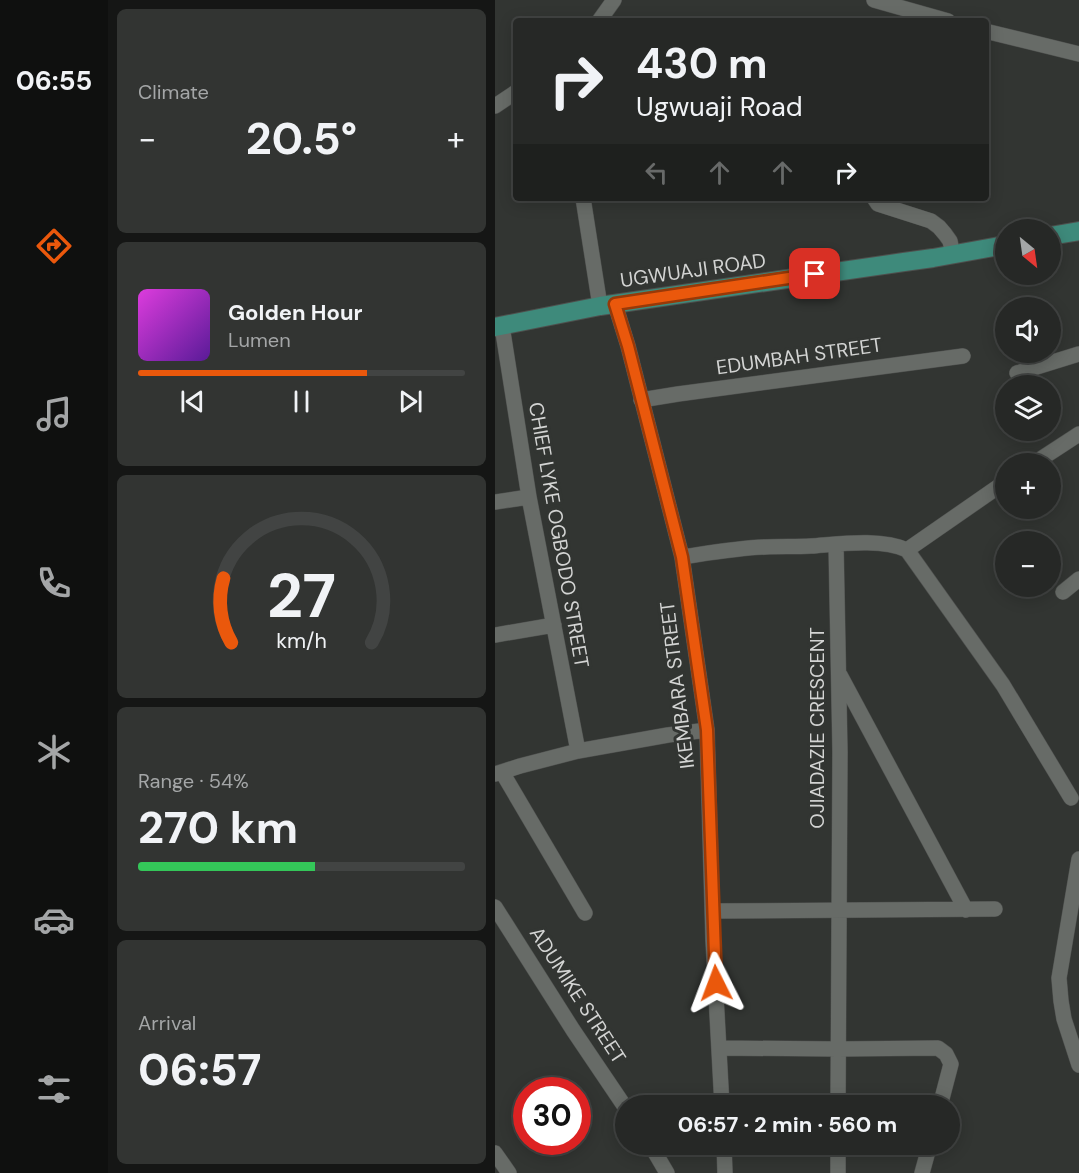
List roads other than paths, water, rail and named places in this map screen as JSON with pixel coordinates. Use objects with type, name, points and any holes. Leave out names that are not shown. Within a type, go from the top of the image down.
[{"type":"main road","points":[[1061,234],[1079,231]]},
{"type":"main road","name":"UGWUAJI ROAD","points":[[498,326],[608,305],[995,247]]},
{"type":"street","points":[[601,18],[614,0]]},
{"type":"street","points":[[874,0],[937,18]]},
{"type":"street","points":[[989,32],[1079,54]]},
{"type":"street","points":[[495,106],[513,94]]},
{"type":"street","name":"IKEMBARA STREET","points":[[583,201],[608,305],[628,346],[682,557],[707,730],[713,940],[721,1095]]},
{"type":"street","points":[[876,201],[878,204],[895,208],[939,227],[950,242],[953,255]]},
{"type":"street","name":"CHIEF LYKE OGBODO STREET","points":[[498,326],[577,751]]},
{"type":"street","points":[[1017,373],[1079,354]]},
{"type":"street","name":"EDUMBAH STREET","points":[[641,400],[963,356]]},
{"type":"street","points":[[1050,453],[1079,434]]},
{"type":"street","points":[[906,550],[995,488]]},
{"type":"street","points":[[495,502],[529,497]]},
{"type":"street","points":[[682,557],[763,547],[836,544],[883,543],[906,550],[1003,685],[1071,798]]},
{"type":"street","name":"OJIADAZIE CRESCENT","points":[[836,544],[840,752],[838,1095]]},
{"type":"street","points":[[1063,592],[1079,579]]},
{"type":"street","points":[[495,635],[554,625]]},
{"type":"street","points":[[838,672],[966,910]]},
{"type":"street","points":[[585,913],[499,773],[577,751],[707,730]]},
{"type":"street","points":[[1079,859],[1075,904],[1059,978],[1064,1019],[1079,1065]]},
{"type":"street","name":"ADUMIKE STREET","points":[[495,907],[617,1095]]},
{"type":"street","points":[[713,911],[995,909]]},
{"type":"street","points":[[719,1048],[938,1048],[946,1054],[951,1065],[943,1095]]},
{"type":"street","points":[[495,1153],[509,1173]]},
{"type":"street","points":[[656,1155],[667,1173]]},
{"type":"street","points":[[724,1155],[725,1173]]},
{"type":"street","points":[[838,1155],[838,1173]]},
{"type":"street","points":[[922,1173],[927,1155]]}]
